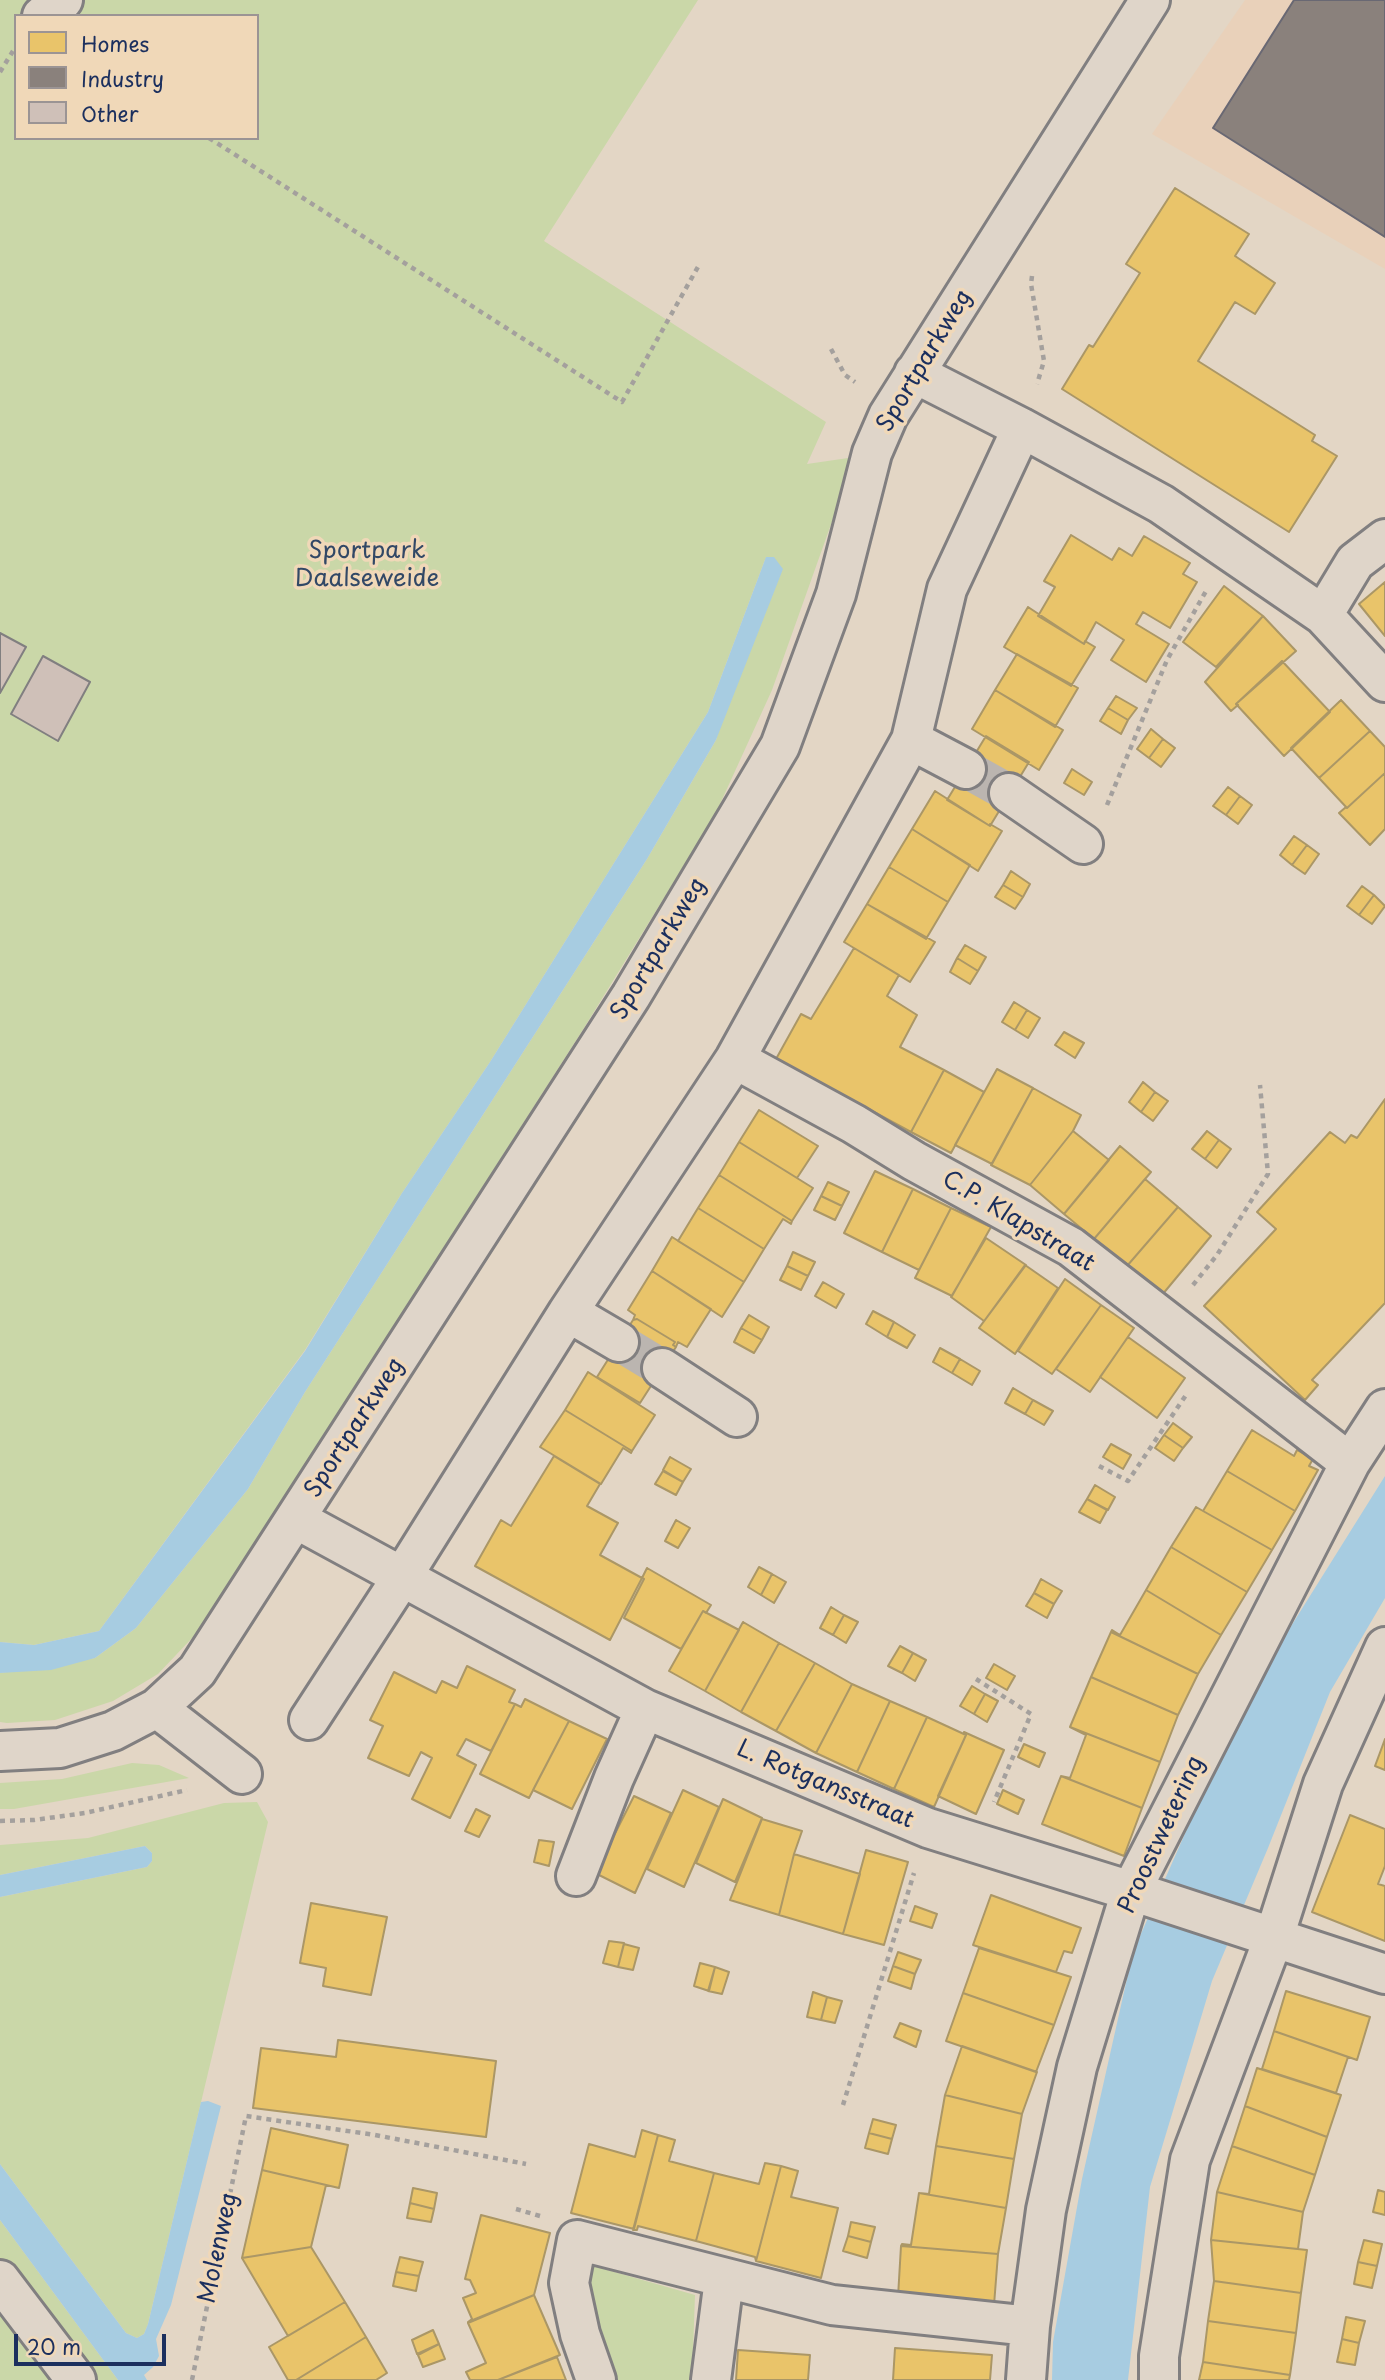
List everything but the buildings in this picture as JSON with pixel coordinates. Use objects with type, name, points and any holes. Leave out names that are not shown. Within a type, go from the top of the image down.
[{"type":"street","points":[[44,14],[63,0]]},
{"type":"street","name":"Sportparkweg","points":[[0,1751],[60,1748],[113,1731],[157,1708],[197,1671],[631,996],[780,746],[836,593],[872,453],[888,416],[1150,0]]},
{"type":"street","points":[[914,373],[1161,504],[1323,615],[1385,682]]},
{"type":"street","points":[[309,1720],[568,1312],[735,1059],[911,740],[947,589],[1022,428]]},
{"type":"street","points":[[1323,615],[1355,562],[1385,539]]},
{"type":"street","points":[[911,740],[966,769]]},
{"type":"street","points":[[1009,793],[1083,844]]},
{"type":"street","name":"C.P. Klapstraat","points":[[735,1059],[1071,1247],[1350,1464]]},
{"type":"street","points":[[568,1312],[619,1342]]},
{"type":"street","points":[[662,1368],[737,1417]]},
{"type":"street","name":"Proostwetering","points":[[1026,2380],[1030,2326],[1046,2210],[1077,2067],[1139,1893],[1350,1464],[1385,1409]]},
{"type":"street","name":"L. Rotgansstraat","points":[[296,1519],[645,1709],[928,1828],[1139,1893],[1385,1974]]},
{"type":"street","points":[[1159,2380],[1159,2356],[1190,2160],[1264,1934],[1323,1784],[1385,1647]]},
{"type":"street","points":[[157,1708],[242,1774]]},
{"type":"street","points":[[576,1876],[614,1778],[645,1709]]},
{"type":"street","points":[[596,2380],[580,2334],[569,2283],[577,2240],[832,2305],[1030,2326]]},
{"type":"street","points":[[711,2380],[724,2279]]},
{"type":"street","points":[[0,2280],[76,2380]]},
{"type":"path","points":[[0,72],[14,50]]},
{"type":"path","points":[[212,140],[622,402],[699,265]]},
{"type":"path","points":[[1022,428],[1044,361],[1031,284],[1033,272]]},
{"type":"path","points":[[1105,809],[1167,660],[1229,550]]},
{"type":"path","points":[[1166,1321],[1217,1255],[1268,1174],[1260,1086]]},
{"type":"path","points":[[1099,1466],[1128,1481],[1212,1356]]},
{"type":"path","points":[[975,1843],[1031,1714],[976,1679]]},
{"type":"path","points":[[0,1821],[34,1820],[85,1812],[168,1795],[242,1774]]},
{"type":"path","points":[[843,2105],[928,1828]]},
{"type":"path","name":"Molenweg","points":[[192,2380],[246,2116],[374,2135],[526,2164]]},
{"type":"shaded area","points":[[1245,0],[1385,0],[1385,269],[1152,134]]},
{"type":"green space","name":"Sportpark Daalseweide","points":[[0,0],[698,0],[544,241],[826,422],[807,464],[855,457],[772,690],[715,815],[584,1028],[193,1637],[158,1674],[113,1701],[55,1720],[0,1722],[0,1673],[95,1658],[136,1628],[248,1489],[305,1392],[647,859],[716,740],[766,557],[708,712],[490,1062],[402,1193],[305,1350],[99,1631],[34,1645],[0,1642]]},
{"type":"green space","points":[[132,1763],[159,1765],[189,1778],[14,1809],[0,1809],[0,1783],[62,1779]]},
{"type":"green space","points":[[257,1802],[268,1822],[148,2324],[144,2334],[137,2338],[126,2333],[0,2164],[0,1897],[147,1867],[152,1861],[152,1853],[145,1846],[0,1875],[0,1845],[88,1838],[224,1803]]},
{"type":"green space","points":[[0,2220],[118,2380],[98,2380],[5,2268],[0,2261]]},
{"type":"green space","points":[[590,2265],[695,2295],[692,2380],[616,2380],[592,2313]]},
{"type":"green space","points":[[0,2315],[50,2380],[0,2380]]},
{"type":"water","points":[[766,557],[774,557],[783,569],[716,740],[647,859],[305,1392],[248,1489],[136,1628],[95,1658],[51,1670],[0,1673],[0,1642],[34,1645],[99,1631],[305,1351],[402,1193],[490,1062],[708,712]]},
{"type":"water","points":[[1385,1476],[1385,1598],[1330,1692],[1212,1981],[1150,2187],[1128,2380],[1052,2380],[1053,2342],[1082,2179],[1133,1952],[1194,1813],[1273,1655]]},
{"type":"water","points":[[145,1846],[152,1853],[152,1861],[147,1867],[0,1897],[0,1875]]},
{"type":"water","points":[[208,2101],[221,2106],[171,2305],[156,2339],[159,2356],[153,2367],[144,2375],[147,2380],[118,2380],[0,2220],[0,2164],[126,2333],[137,2338],[144,2334],[148,2324],[201,2102]]},
{"type":"tunnel","points":[[966,769],[1009,793]]},
{"type":"tunnel","points":[[619,1342],[662,1368]]}]
